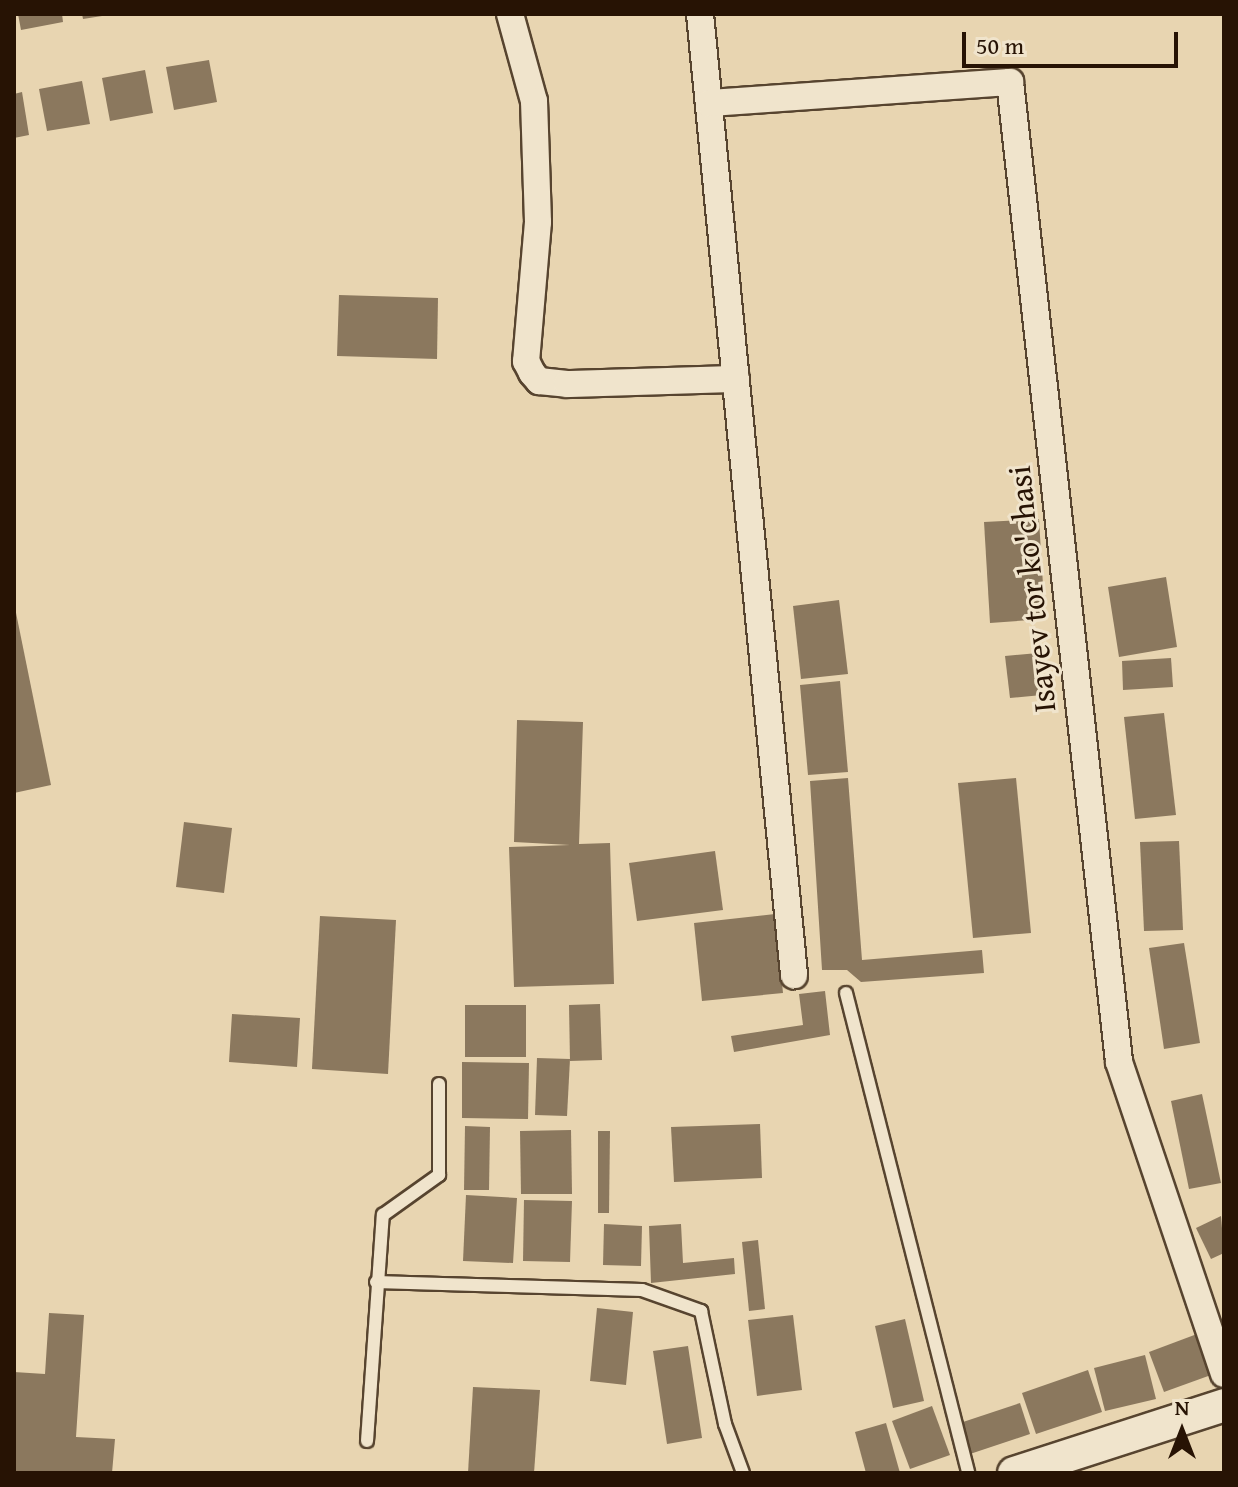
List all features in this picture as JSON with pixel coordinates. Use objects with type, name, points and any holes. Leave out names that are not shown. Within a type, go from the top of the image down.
[{"type":"street","points":[[510,14],[534,101],[538,222],[526,361],[532,373],[539,381],[567,384],[736,379]]},
{"type":"street","points":[[700,14],[794,975]]},
{"type":"street","name":"Isayev tor ko'chasi","points":[[709,103],[1010,82],[1119,1062],[1224,1374]]},
{"type":"street","points":[[1014,1473],[1224,1405]]},
{"type":"lane","points":[[846,993],[968,1473]]},
{"type":"lane","points":[[367,1441],[383,1215],[439,1175],[439,1084]]},
{"type":"lane","points":[[376,1282],[642,1290],[701,1311],[725,1424],[743,1473]]},
{"type":"building","points":[[18,14],[62,14],[63,22],[21,30]]},
{"type":"building","points":[[82,14],[102,14],[102,16],[83,19]]},
{"type":"building","points":[[209,60],[217,102],[174,110],[166,67]]},
{"type":"building","points":[[145,70],[153,113],[110,121],[102,78]]},
{"type":"building","points":[[82,81],[90,124],[47,131],[39,89]]},
{"type":"building","points":[[22,92],[29,135],[14,138],[14,94]]},
{"type":"building","points":[[339,295],[438,298],[437,359],[337,356]]},
{"type":"building","points":[[1039,519],[1045,619],[990,623],[984,522]]},
{"type":"building","points":[[1166,577],[1177,647],[1119,657],[1108,587]]},
{"type":"building","points":[[839,600],[848,674],[801,679],[793,606]]},
{"type":"building","points":[[14,603],[51,785],[14,793]]},
{"type":"building","points":[[1038,653],[1042,695],[1010,698],[1005,656]]},
{"type":"building","points":[[1171,658],[1173,687],[1123,690],[1122,661]]},
{"type":"building","points":[[840,681],[848,772],[808,775],[800,685]]},
{"type":"building","points":[[1164,713],[1176,815],[1135,819],[1124,717]]},
{"type":"building","points":[[517,720],[583,722],[579,844],[610,843],[614,984],[514,987],[509,847],[570,845],[514,842]]},
{"type":"building","points":[[848,778],[862,960],[982,950],[984,973],[861,982],[847,970],[822,970],[810,781]]},
{"type":"building","points":[[1016,778],[1031,933],[973,938],[958,783]]},
{"type":"building","points":[[184,822],[232,828],[224,893],[176,887]]},
{"type":"building","points":[[1179,841],[1183,930],[1144,931],[1140,842]]},
{"type":"building","points":[[715,851],[723,910],[637,921],[629,863]]},
{"type":"building","points":[[775,914],[783,993],[702,1001],[694,923]]},
{"type":"building","points":[[320,916],[396,920],[388,1074],[312,1069]]},
{"type":"building","points":[[1184,943],[1200,1043],[1164,1049],[1149,948]]},
{"type":"building","points":[[825,991],[830,1035],[734,1052],[731,1036],[803,1025],[799,994]]},
{"type":"building","points":[[600,1004],[602,1060],[570,1061],[569,1005]]},
{"type":"building","points":[[465,1005],[526,1005],[526,1057],[465,1057]]},
{"type":"building","points":[[232,1014],[300,1018],[297,1067],[229,1062]]},
{"type":"building","points":[[537,1058],[570,1059],[567,1116],[535,1115]]},
{"type":"building","points":[[462,1062],[529,1063],[528,1119],[462,1118]]},
{"type":"building","points":[[1202,1094],[1221,1183],[1189,1189],[1171,1101]]},
{"type":"building","points":[[760,1124],[762,1178],[674,1182],[671,1127]]},
{"type":"building","points":[[465,1126],[490,1127],[489,1190],[464,1190]]},
{"type":"building","points":[[571,1130],[572,1194],[521,1194],[520,1131]]},
{"type":"building","points":[[598,1131],[610,1131],[609,1213],[598,1213]]},
{"type":"building","points":[[466,1195],[517,1198],[513,1263],[463,1261]]},
{"type":"building","points":[[524,1200],[572,1201],[570,1262],[523,1261]]},
{"type":"building","points":[[1221,1216],[1224,1253],[1211,1259],[1196,1228]]},
{"type":"building","points":[[604,1224],[642,1226],[641,1266],[603,1265]]},
{"type":"building","points":[[681,1224],[683,1263],[734,1258],[735,1274],[651,1283],[649,1226]]},
{"type":"building","points":[[758,1240],[765,1309],[749,1311],[742,1242]]},
{"type":"building","points":[[597,1308],[633,1312],[626,1385],[590,1381]]},
{"type":"building","points":[[49,1313],[84,1315],[76,1437],[115,1439],[112,1473],[14,1473],[14,1372],[45,1374]]},
{"type":"building","points":[[793,1315],[802,1390],[757,1396],[748,1320]]},
{"type":"building","points":[[905,1319],[924,1401],[893,1408],[875,1326]]},
{"type":"building","points":[[1197,1334],[1211,1375],[1164,1392],[1149,1352]]},
{"type":"building","points":[[688,1346],[702,1438],[667,1444],[653,1351]]},
{"type":"building","points":[[1145,1355],[1156,1399],[1105,1411],[1094,1368]]},
{"type":"building","points":[[1088,1370],[1102,1412],[1036,1434],[1022,1393]]},
{"type":"building","points":[[473,1387],[540,1390],[534,1473],[468,1473]]},
{"type":"building","points":[[1020,1403],[1030,1434],[970,1454],[960,1423]]},
{"type":"building","points":[[932,1406],[950,1455],[910,1469],[892,1421]]},
{"type":"building","points":[[886,1423],[900,1473],[866,1473],[855,1432]]}]
